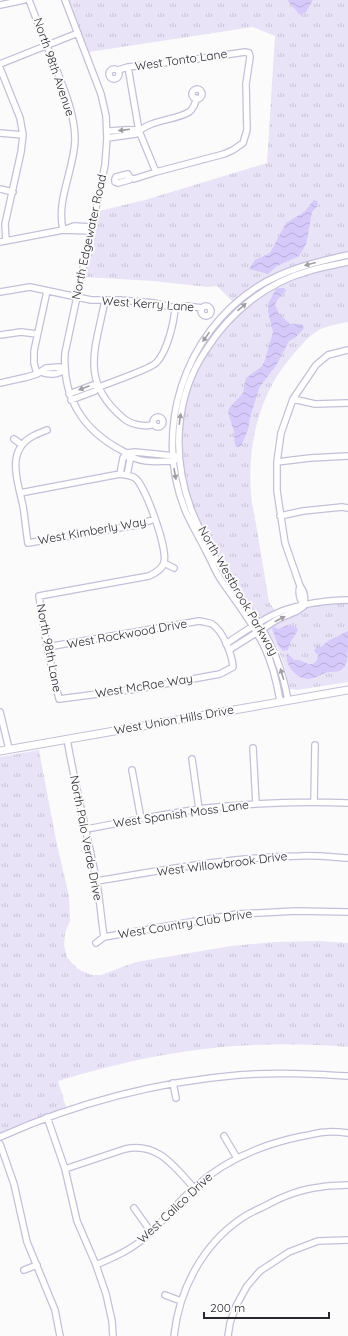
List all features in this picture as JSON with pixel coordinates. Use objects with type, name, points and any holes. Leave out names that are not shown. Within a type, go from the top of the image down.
[{"type":"main road","name":"West Union Hills Drive","points":[[0,751],[348,690]]},
{"type":"street","points":[[0,6],[24,0]]},
{"type":"street","name":"North 98th Avenue","points":[[30,0],[69,105],[75,140],[60,220],[63,230]]},
{"type":"street","name":"North Edgewater Road","points":[[65,0],[101,94],[106,116],[107,131],[105,165],[65,353],[64,370],[70,397],[86,424],[108,444],[137,459],[148,461],[173,458]]},
{"type":"street","points":[[0,64],[78,33]]},
{"type":"street","name":"West Tonto Lane","points":[[118,70],[128,67],[245,52],[250,53],[246,84],[247,130],[243,143],[224,154],[156,172]]},
{"type":"street","points":[[128,67],[139,131],[156,172],[134,179],[130,178]]},
{"type":"street","points":[[0,68],[20,118],[23,135],[22,152],[5,224],[6,240]]},
{"type":"street","points":[[107,138],[136,134],[156,122],[189,112],[196,103],[196,98]]},
{"type":"street","points":[[107,131],[135,129],[139,131]]},
{"type":"street","points":[[0,133],[23,135]]},
{"type":"street","points":[[0,189],[13,192]]},
{"type":"street","points":[[0,242],[63,230],[74,226],[91,229]]},
{"type":"street","name":"North Westbrook Parkway","points":[[280,701],[270,662],[264,647],[257,633],[220,578],[189,517],[177,486],[173,458],[172,432],[179,392],[196,351],[216,323],[245,296],[271,280],[308,264],[348,256]]},
{"type":"street","name":"North Westbrook Parkway","points":[[288,700],[281,669],[263,629],[237,593],[195,516],[184,486],[179,457],[180,420],[186,392],[202,355],[222,327],[249,302],[274,286],[310,271],[348,262]]},
{"type":"street","name":"West Kerry Lane","points":[[0,292],[30,287],[76,297],[154,303],[175,308],[187,306],[202,308]]},
{"type":"street","points":[[39,373],[34,363],[34,351],[47,291]]},
{"type":"street","points":[[106,300],[95,348],[95,380],[103,397],[112,409],[125,420],[149,426],[154,424]]},
{"type":"street","points":[[70,397],[96,391],[99,387],[156,363],[170,338],[175,308]]},
{"type":"street","points":[[0,335],[21,332],[37,334]]},
{"type":"street","points":[[304,606],[298,591],[300,586],[285,543],[280,516],[276,480],[281,433],[293,399],[316,365],[328,355],[345,350]]},
{"type":"street","points":[[0,382],[27,377],[39,373],[46,368],[60,367],[64,370]]},
{"type":"street","points":[[293,399],[316,404],[348,403]]},
{"type":"street","points":[[47,430],[33,436],[22,445],[15,462],[20,493],[120,474],[134,476],[141,483],[155,519],[165,552],[164,563],[174,568]]},
{"type":"street","points":[[14,439],[22,445]]},
{"type":"street","points":[[120,474],[123,458],[127,453],[130,460],[127,475]]},
{"type":"street","points":[[277,462],[317,457],[348,456]]},
{"type":"street","points":[[173,458],[179,457]]},
{"type":"street","name":"West Kimberly Way","points":[[20,493],[28,543],[137,524],[155,519]]},
{"type":"street","points":[[280,516],[303,511],[342,506],[348,508]]},
{"type":"street","name":"North 98th Lane","points":[[59,699],[47,647],[39,596],[149,576],[155,573],[164,563]]},
{"type":"street","points":[[304,606],[297,611],[278,619],[229,650],[226,644],[252,627],[280,612],[295,607],[323,602],[348,600]]},
{"type":"street","name":"West Rockwood Drive","points":[[47,647],[199,621],[206,622],[217,628],[226,644]]},
{"type":"street","name":"West McRae Way","points":[[59,699],[137,689],[220,674],[233,667],[232,657],[229,650]]},
{"type":"street","points":[[0,712],[10,749]]},
{"type":"street","name":"North Palo Verde Drive","points":[[67,739],[97,881],[104,937]]},
{"type":"street","points":[[314,745],[314,802]]},
{"type":"street","points":[[253,748],[256,804]]},
{"type":"street","points":[[192,759],[199,809]]},
{"type":"street","points":[[132,770],[141,819]]},
{"type":"street","name":"West Spanish Moss Lane","points":[[86,829],[199,809],[256,804],[314,802],[348,803]]},
{"type":"street","name":"West Willowbrook Drive","points":[[97,881],[195,865],[262,858],[300,856],[348,858]]},
{"type":"street","name":"West Country Club Drive","points":[[96,943],[104,937],[237,914],[296,911],[348,912]]},
{"type":"street","points":[[0,1136],[47,1117],[108,1097],[173,1083],[240,1074],[284,1073],[348,1076]]},
{"type":"street","points":[[173,1083],[176,1098]]},
{"type":"street","points":[[47,1117],[65,1169],[77,1221],[96,1265],[106,1294],[112,1321],[113,1336]]},
{"type":"street","name":"West Calico Drive","points":[[96,1265],[132,1248],[151,1232],[194,1188],[211,1174],[237,1158],[274,1143],[298,1137],[326,1132],[348,1133]]},
{"type":"street","points":[[224,1136],[237,1158]]},
{"type":"street","points":[[0,1144],[14,1184],[26,1242],[55,1310],[60,1336]]},
{"type":"street","points":[[65,1169],[125,1149],[144,1148],[158,1153],[166,1158],[194,1188]]},
{"type":"street","points":[[174,1336],[176,1317],[185,1289],[198,1262],[222,1234],[242,1218],[290,1194],[320,1187],[348,1186]]},
{"type":"street","points":[[134,1208],[151,1232]]},
{"type":"street","points":[[228,1336],[236,1306],[247,1286],[260,1271],[289,1252],[318,1241],[348,1240]]},
{"type":"street","points":[[24,1270],[37,1265]]},
{"type":"street","points":[[165,1295],[181,1302]]},
{"type":"green space","points":[[69,0],[348,0],[348,322],[328,326],[315,332],[291,357],[280,372],[263,404],[258,421],[253,439],[250,476],[252,503],[269,602],[276,612],[312,601],[348,597],[348,682],[297,690],[290,689],[279,651],[260,616],[244,606],[198,530],[180,483],[175,457],[177,426],[184,392],[195,361],[222,322],[238,307],[217,286],[208,287],[153,281],[84,277],[99,211],[145,200],[267,163],[275,36],[253,27],[89,52]]},
{"type":"green space","points":[[39,750],[56,840],[69,896],[70,921],[65,933],[64,945],[67,957],[78,969],[91,975],[101,975],[136,962],[231,946],[275,942],[319,941],[348,943],[348,1047],[273,1044],[201,1049],[130,1062],[95,1071],[58,1081],[67,1110],[0,1137],[0,757]]},
{"type":"water","points":[[287,0],[313,0],[306,12],[300,15]]},
{"type":"water","points":[[314,200],[317,201],[318,205],[312,212],[306,244],[299,256],[277,266],[268,274],[249,269],[255,260],[270,253],[286,223],[304,212]]},
{"type":"water","points":[[278,288],[284,288],[286,291],[275,304],[279,314],[290,324],[302,324],[304,328],[296,337],[289,341],[277,364],[259,388],[248,430],[241,446],[237,447],[235,445],[234,432],[228,412],[230,407],[243,393],[246,378],[262,366],[265,360],[273,332],[268,312],[269,302]]},
{"type":"water","points":[[288,625],[296,627],[298,630],[290,643],[288,650],[283,651],[278,645],[272,628],[278,629]]},
{"type":"water","points":[[348,631],[347,661],[341,670],[325,673],[308,679],[295,674],[289,666],[287,662],[287,653],[294,660],[313,664],[317,660],[318,655],[314,651],[317,646],[321,647],[328,641]]}]
